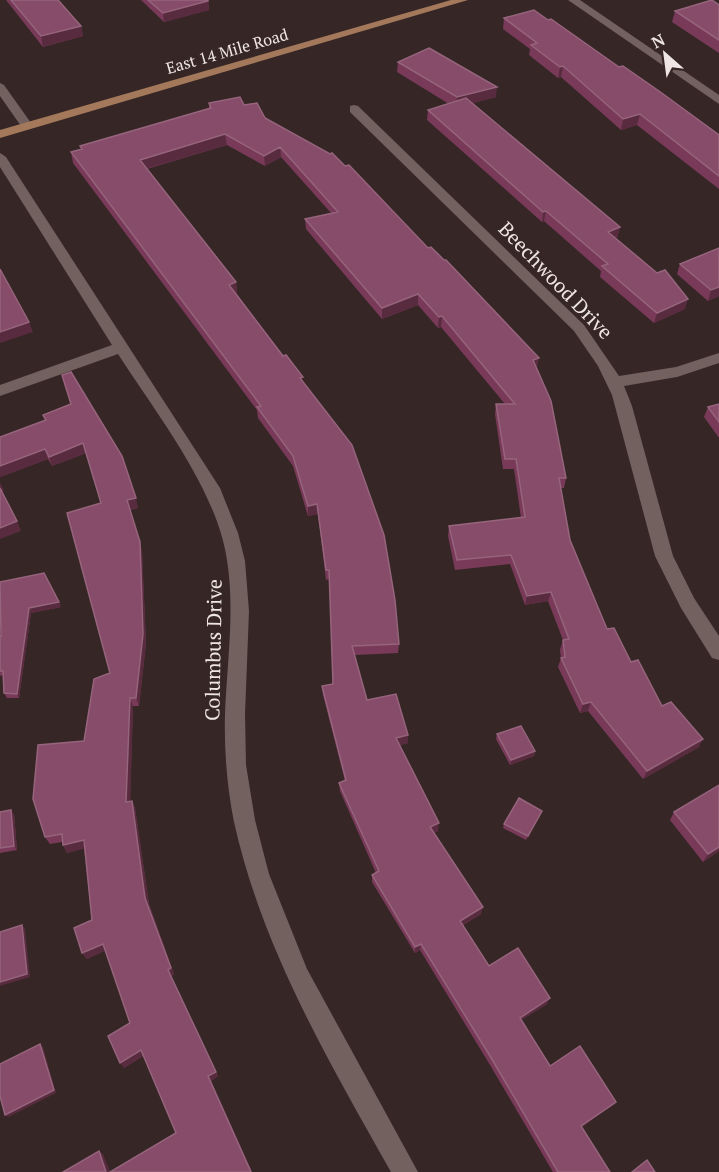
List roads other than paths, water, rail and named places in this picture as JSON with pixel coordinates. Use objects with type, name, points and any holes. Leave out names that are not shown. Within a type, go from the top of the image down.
[{"type":"main road","name":"East 14 Mile Road","points":[[0,134],[463,0]]},
{"type":"street","points":[[573,0],[719,100]]},
{"type":"street","points":[[0,87],[27,126]]},
{"type":"street","name":"Beechwood Drive","points":[[354,109],[579,328],[616,382],[664,556],[687,603],[719,652]]},
{"type":"street","name":"Columbus Drive","points":[[0,158],[207,478],[228,531],[236,562],[238,602],[234,721],[236,766],[248,831],[273,919],[318,1018],[405,1172]]},
{"type":"street","points":[[0,391],[122,347]]},
{"type":"street","points":[[616,382],[677,372],[719,358]]}]
